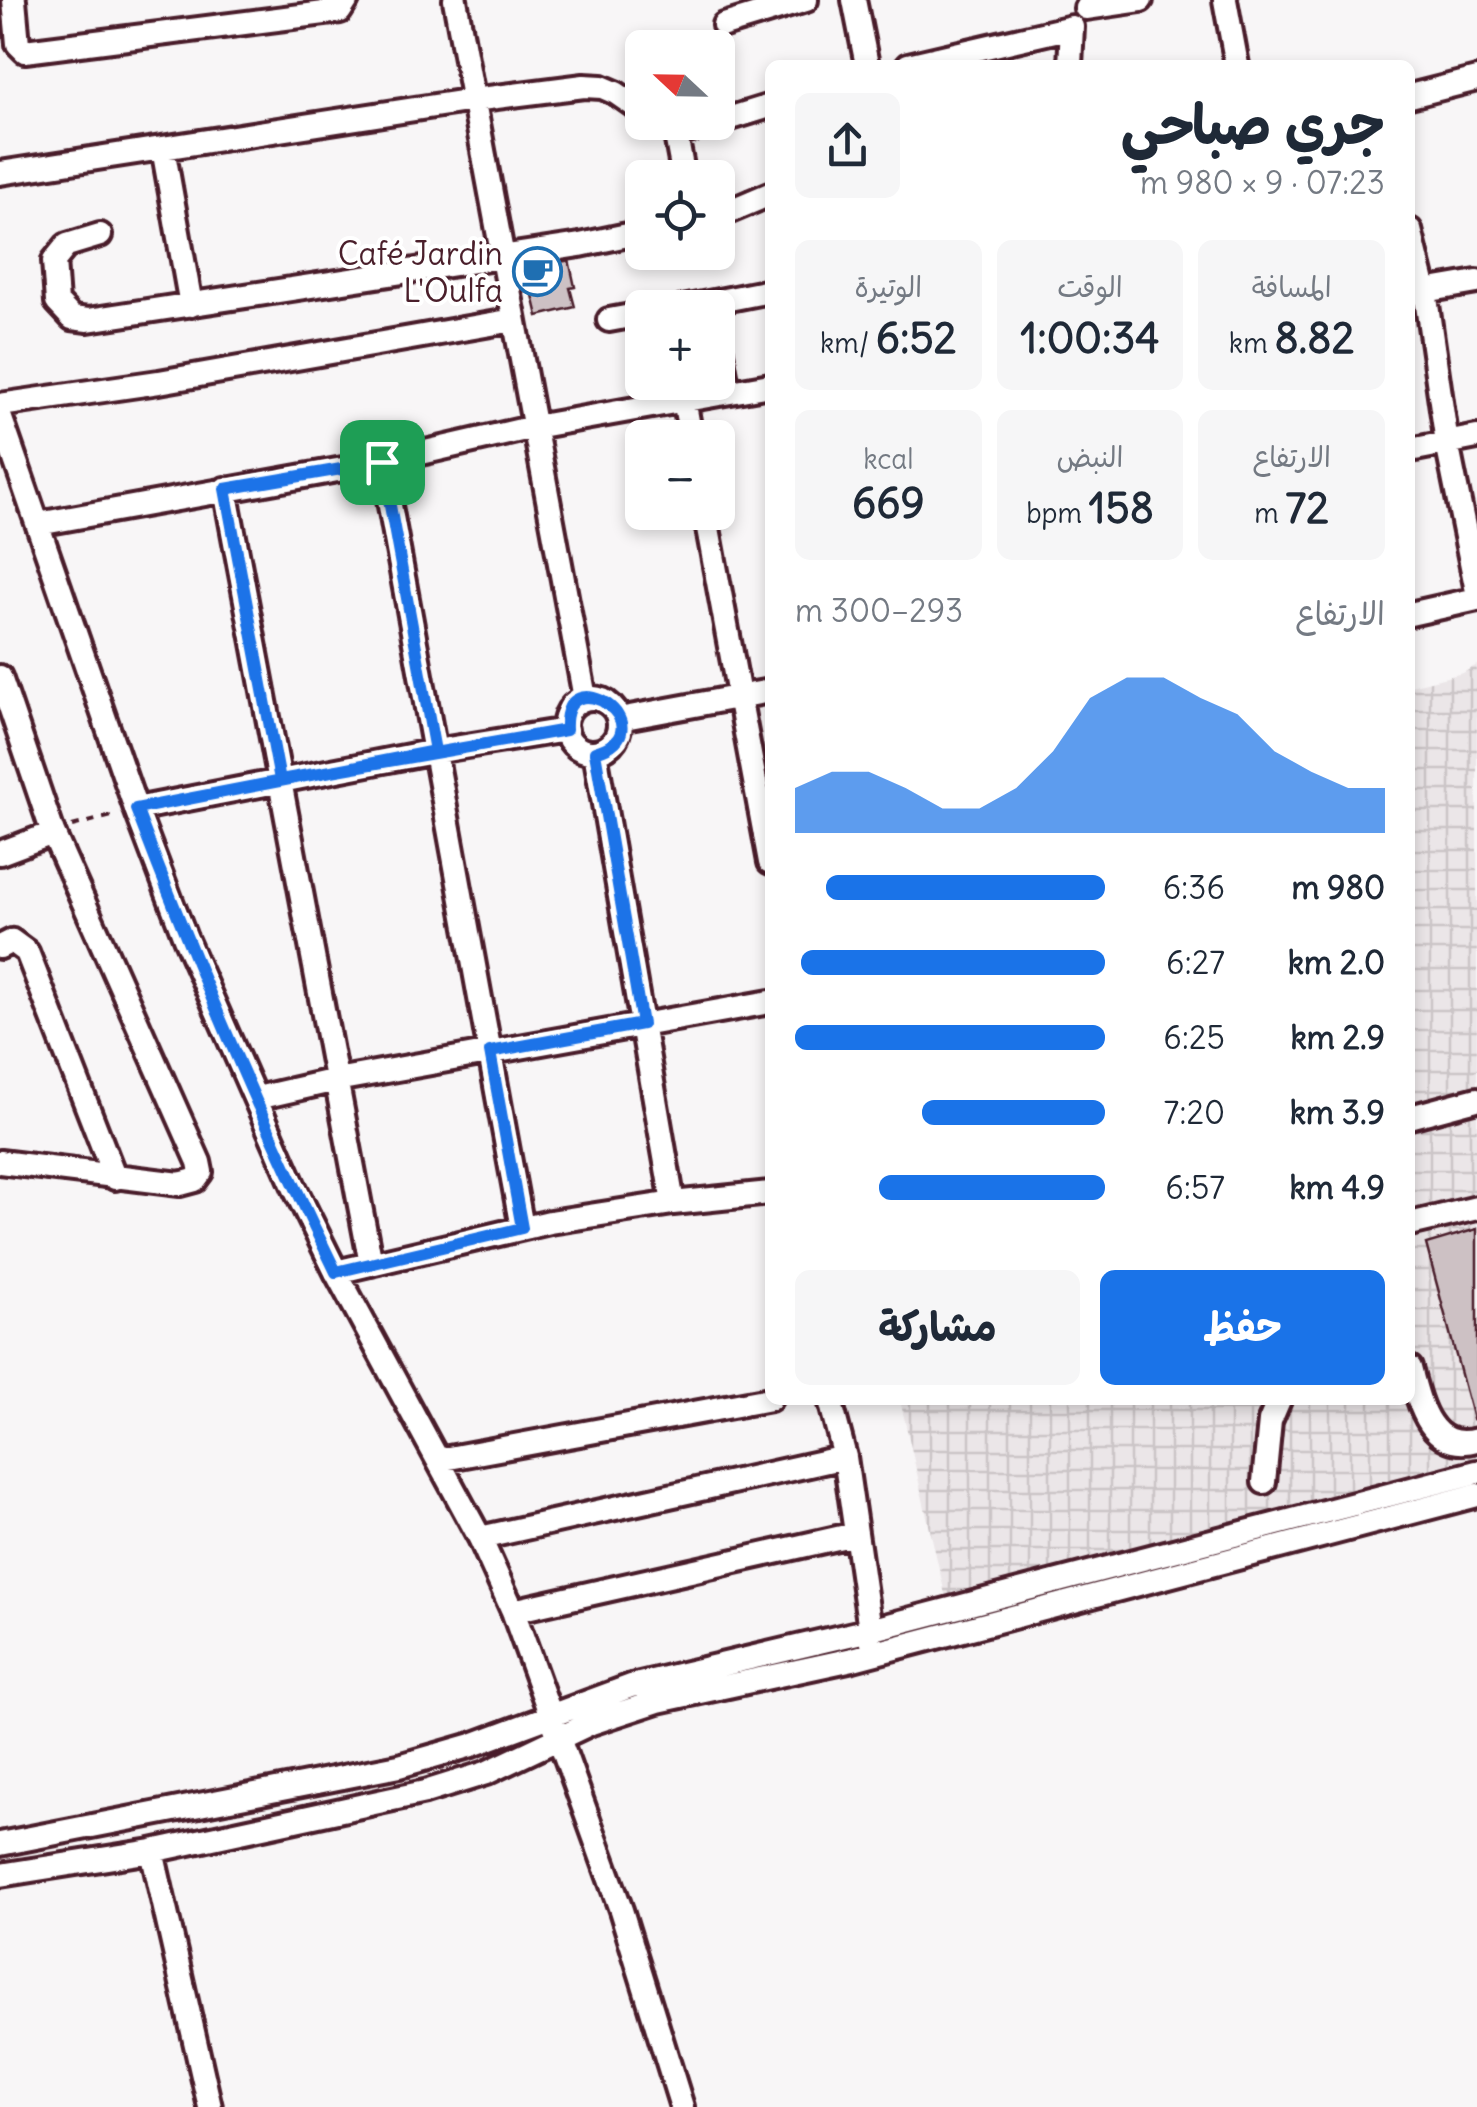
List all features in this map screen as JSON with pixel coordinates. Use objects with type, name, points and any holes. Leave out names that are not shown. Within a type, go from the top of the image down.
[{"type":"street","points":[[14,0],[18,44],[25,51],[294,20],[340,11],[347,0]]},
{"type":"street","points":[[455,0],[585,698]]},
{"type":"street","points":[[724,25],[806,0]]},
{"type":"street","points":[[854,0],[866,60]]},
{"type":"street","points":[[1070,60],[1072,28],[1088,4],[1141,0]]},
{"type":"street","points":[[1226,0],[1236,60]]},
{"type":"street","points":[[930,60],[1072,28]]},
{"type":"street","points":[[1415,95],[1477,79]]},
{"type":"street","points":[[0,173],[584,86],[602,87],[625,101]]},
{"type":"street","points":[[735,117],[765,108]]},
{"type":"street","points":[[163,148],[191,304]]},
{"type":"street","points":[[735,209],[765,196]]},
{"type":"street","points":[[100,235],[67,245],[54,260],[57,302],[72,318],[88,320],[625,235]]},
{"type":"street","points":[[1477,282],[1417,293],[1477,591]]},
{"type":"street","points":[[735,299],[765,291]]},
{"type":"street","points":[[609,320],[625,317]]},
{"type":"street","points":[[0,406],[514,320]]},
{"type":"street","points":[[735,390],[765,385]]},
{"type":"street","points":[[38,524],[382,462],[534,426],[678,400]]},
{"type":"street","points":[[0,416],[38,524],[126,812],[296,1190],[480,1538],[513,1611],[621,1910],[682,2107]]},
{"type":"street","points":[[1415,449],[1477,438]]},
{"type":"street","points":[[382,462],[522,1228]]},
{"type":"street","points":[[225,489],[371,1264]]},
{"type":"street","points":[[708,530],[765,836]]},
{"type":"street","points":[[1415,613],[1477,598]]},
{"type":"street","points":[[0,677],[201,1172],[195,1180],[180,1184],[0,1162]]},
{"type":"street","points":[[619,720],[765,692]]},
{"type":"street","points":[[585,698],[603,699],[616,711],[619,720],[620,728],[612,744],[595,752],[580,749],[566,730],[567,714],[585,698]]},
{"type":"street","points":[[126,812],[435,751],[566,730]]},
{"type":"street","points":[[595,752],[672,1203]]},
{"type":"street","points":[[0,853],[60,830]]},
{"type":"street","points":[[0,947],[12,941],[27,952],[115,1178]]},
{"type":"street","points":[[257,1098],[336,1080],[765,1003]]},
{"type":"street","points":[[1415,1115],[1477,1098]]},
{"type":"street","points":[[336,1272],[522,1228],[672,1203],[765,1194]]},
{"type":"street","points":[[1415,1223],[1477,1208]]},
{"type":"street","points":[[1415,1382],[1430,1426],[1445,1440],[1477,1440]]},
{"type":"street","points":[[438,1460],[765,1400]]},
{"type":"street","points":[[831,1405],[845,1458],[872,1642]]},
{"type":"street","points":[[1264,1482],[1270,1421],[1277,1405]]},
{"type":"street","points":[[480,1538],[845,1458]]},
{"type":"street","points":[[0,1875],[152,1851],[451,1784],[607,1716],[1477,1472]]},
{"type":"street","points":[[0,1844],[399,1766],[472,1746],[631,1686],[872,1642],[1477,1495]]},
{"type":"street","points":[[513,1611],[856,1534]]},
{"type":"street","points":[[152,1851],[210,2107]]},
{"type":"path","points":[[60,830],[126,812]]},
{"type":"shaded area","points":[[1477,665],[1477,1470],[950,1616],[901,1405],[1415,1405],[1415,685],[1463,673]]},
{"type":"building","points":[[568,255],[575,307],[538,316],[526,266]]},
{"type":"building","points":[[1477,1229],[1477,1418],[1473,1419],[1426,1244]]},
{"type":"place","name":"Café Jardin L'Oulfa","points":[[538,272]]},
{"type":"route","points":[[382,462],[225,489],[280,780],[566,730],[567,714],[577,702],[585,698],[603,699],[616,711],[620,728],[612,744],[595,752],[642,1024],[490,1052],[522,1228],[336,1272],[185,938],[136,809],[280,780],[435,751],[382,462]]}]
